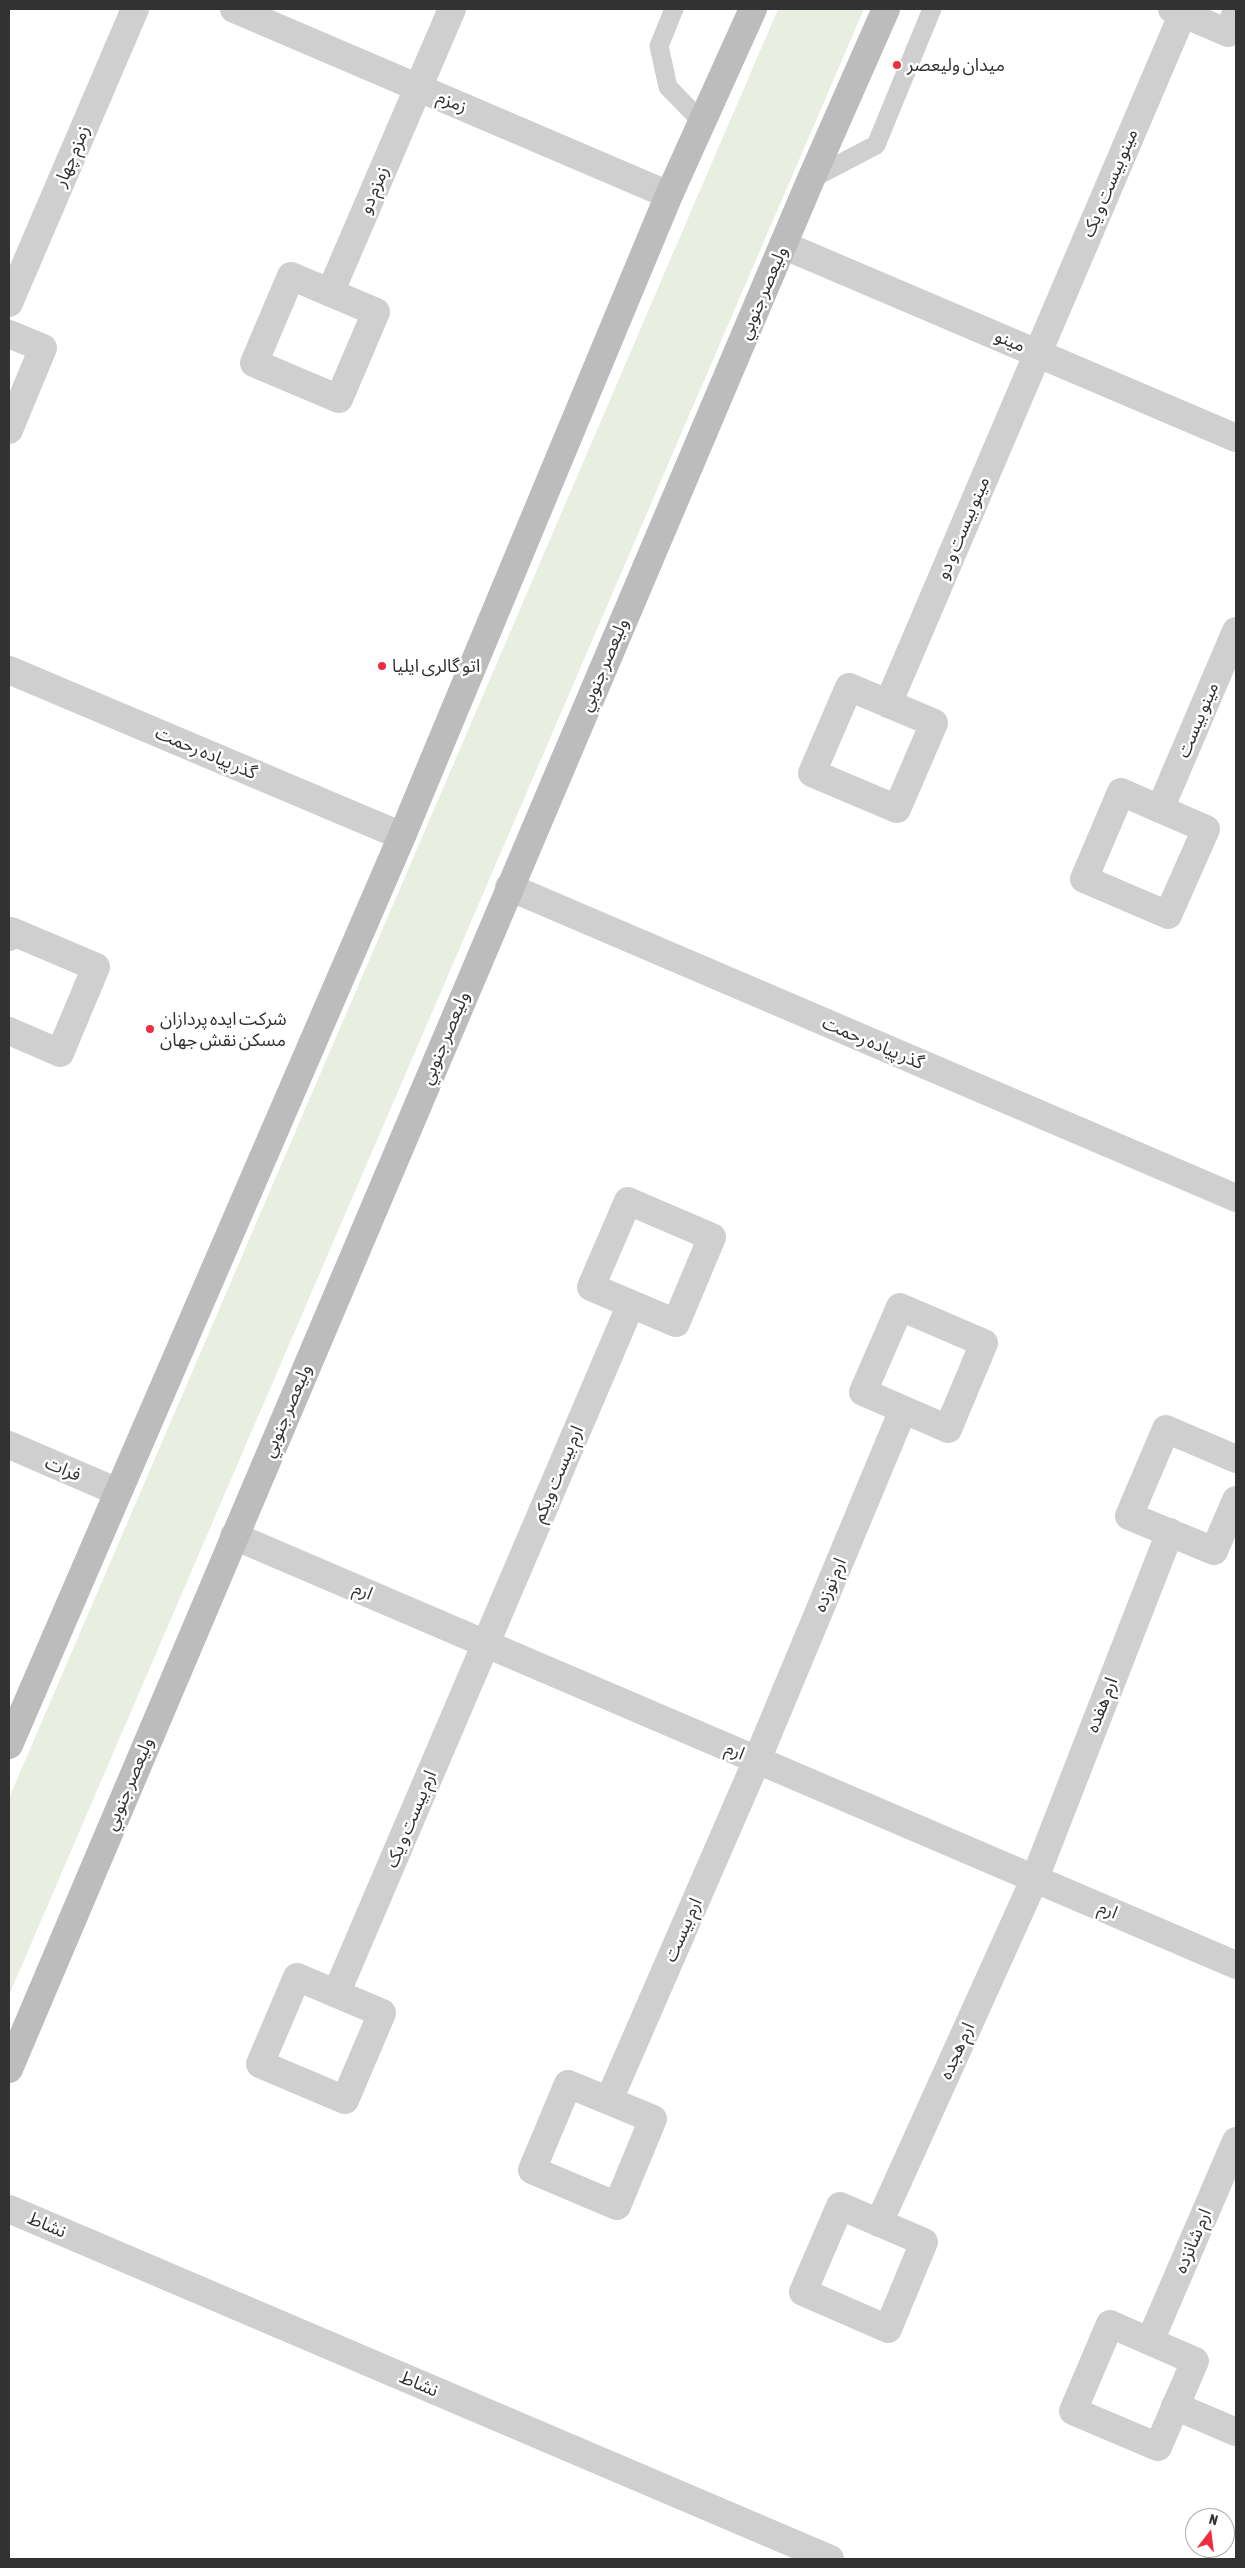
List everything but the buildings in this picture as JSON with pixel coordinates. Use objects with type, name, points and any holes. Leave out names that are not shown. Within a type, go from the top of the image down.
[{"type":"main road","points":[[9,1745],[402,836],[669,195],[753,9]]},
{"type":"main road","name":"وليعصر جنوبي","points":[[9,2069],[509,887],[811,179],[886,9]]},
{"type":"street","name":"زمزم چهار","points":[[9,304],[135,9]]},
{"type":"street","name":"زمزم","points":[[234,9],[669,195]]},
{"type":"street","name":"زمزم دو","points":[[330,293],[452,9]]},
{"type":"street","points":[[1178,11],[1228,32],[1236,13]]},
{"type":"street","name":"مینو بیست و یک","points":[[1038,353],[1178,11]]},
{"type":"street","name":"مینو","points":[[783,245],[1236,438]]},
{"type":"street","points":[[291,276],[330,293],[376,312],[339,399],[254,363],[291,276]]},
{"type":"street","points":[[9,334],[43,348],[9,430]]},
{"type":"street","name":"مینو بیست و دو","points":[[888,704],[1038,353]]},
{"type":"street","name":"مینو بیست","points":[[1160,810],[1236,631]]},
{"type":"street","name":"گذر پیاده رحمت","points":[[9,670],[402,836]]},
{"type":"street","points":[[849,686],[888,704],[934,723],[897,809],[812,773],[849,686]]},
{"type":"street","points":[[1121,792],[1160,810],[1206,829],[1168,915],[1084,880],[1121,792]]},
{"type":"street","name":"گذر پیاده رحمت","points":[[509,887],[1236,1198]]},
{"type":"street","points":[[9,937],[12,931],[96,967],[60,1053],[11,1037]]},
{"type":"street","points":[[628,1201],[712,1237],[676,1323],[631,1304],[591,1287],[628,1201]]},
{"type":"street","name":"ارم بیست ویکم","points":[[485,1644],[631,1304]]},
{"type":"street","points":[[900,1307],[984,1343],[948,1429],[903,1410],[863,1392],[900,1307]]},
{"type":"street","name":"ارم نوزده","points":[[757,1760],[903,1410]]},
{"type":"street","points":[[1236,1459],[1166,1429],[1129,1516],[1214,1551],[1236,1500]]},
{"type":"street","name":"فرات","points":[[9,1445],[118,1492]]},
{"type":"street","name":"ارم هفده","points":[[1035,1878],[1170,1532]]},
{"type":"street","name":"ارم","points":[[234,1536],[1236,1965]]},
{"type":"street","name":"ارم بیست و یک","points":[[336,1994],[485,1644]]},
{"type":"street","name":"ارم بیست","points":[[608,2100],[757,1760]]},
{"type":"street","name":"ارم هجده","points":[[879,2223],[1035,1878]]},
{"type":"street","points":[[297,1977],[336,1994],[382,2013],[345,2100],[260,2064],[297,1977]]},
{"type":"street","points":[[568,2084],[608,2100],[653,2119],[617,2206],[532,2170],[568,2084]]},
{"type":"street","name":"ارم شانزده","points":[[1150,2341],[1236,2141]]},
{"type":"street","points":[[840,2206],[879,2223],[924,2242],[888,2329],[803,2292],[840,2206]]},
{"type":"street","name":"نشاط","points":[[9,2209],[830,2559]]},
{"type":"street","points":[[1110,2324],[1150,2341],[1195,2361],[1158,2447],[1073,2411],[1110,2324]]},
{"type":"street","points":[[1175,2406],[1236,2432]]},
{"type":"lane","points":[[674,9],[659,46],[668,87],[702,122]]},
{"type":"lane","points":[[811,179],[876,144],[932,9]]},
{"type":"green space","points":[[778,9],[864,9],[9,1995],[9,1798]]},
{"type":"place","name":"میدان ولیعصر","points":[[897,65]]},
{"type":"place","name":"اتو گالری ایلیا","points":[[382,666]]},
{"type":"place","name":"شرکت ایده پردازان مسکن نقش جهان","points":[[150,1029]]}]
